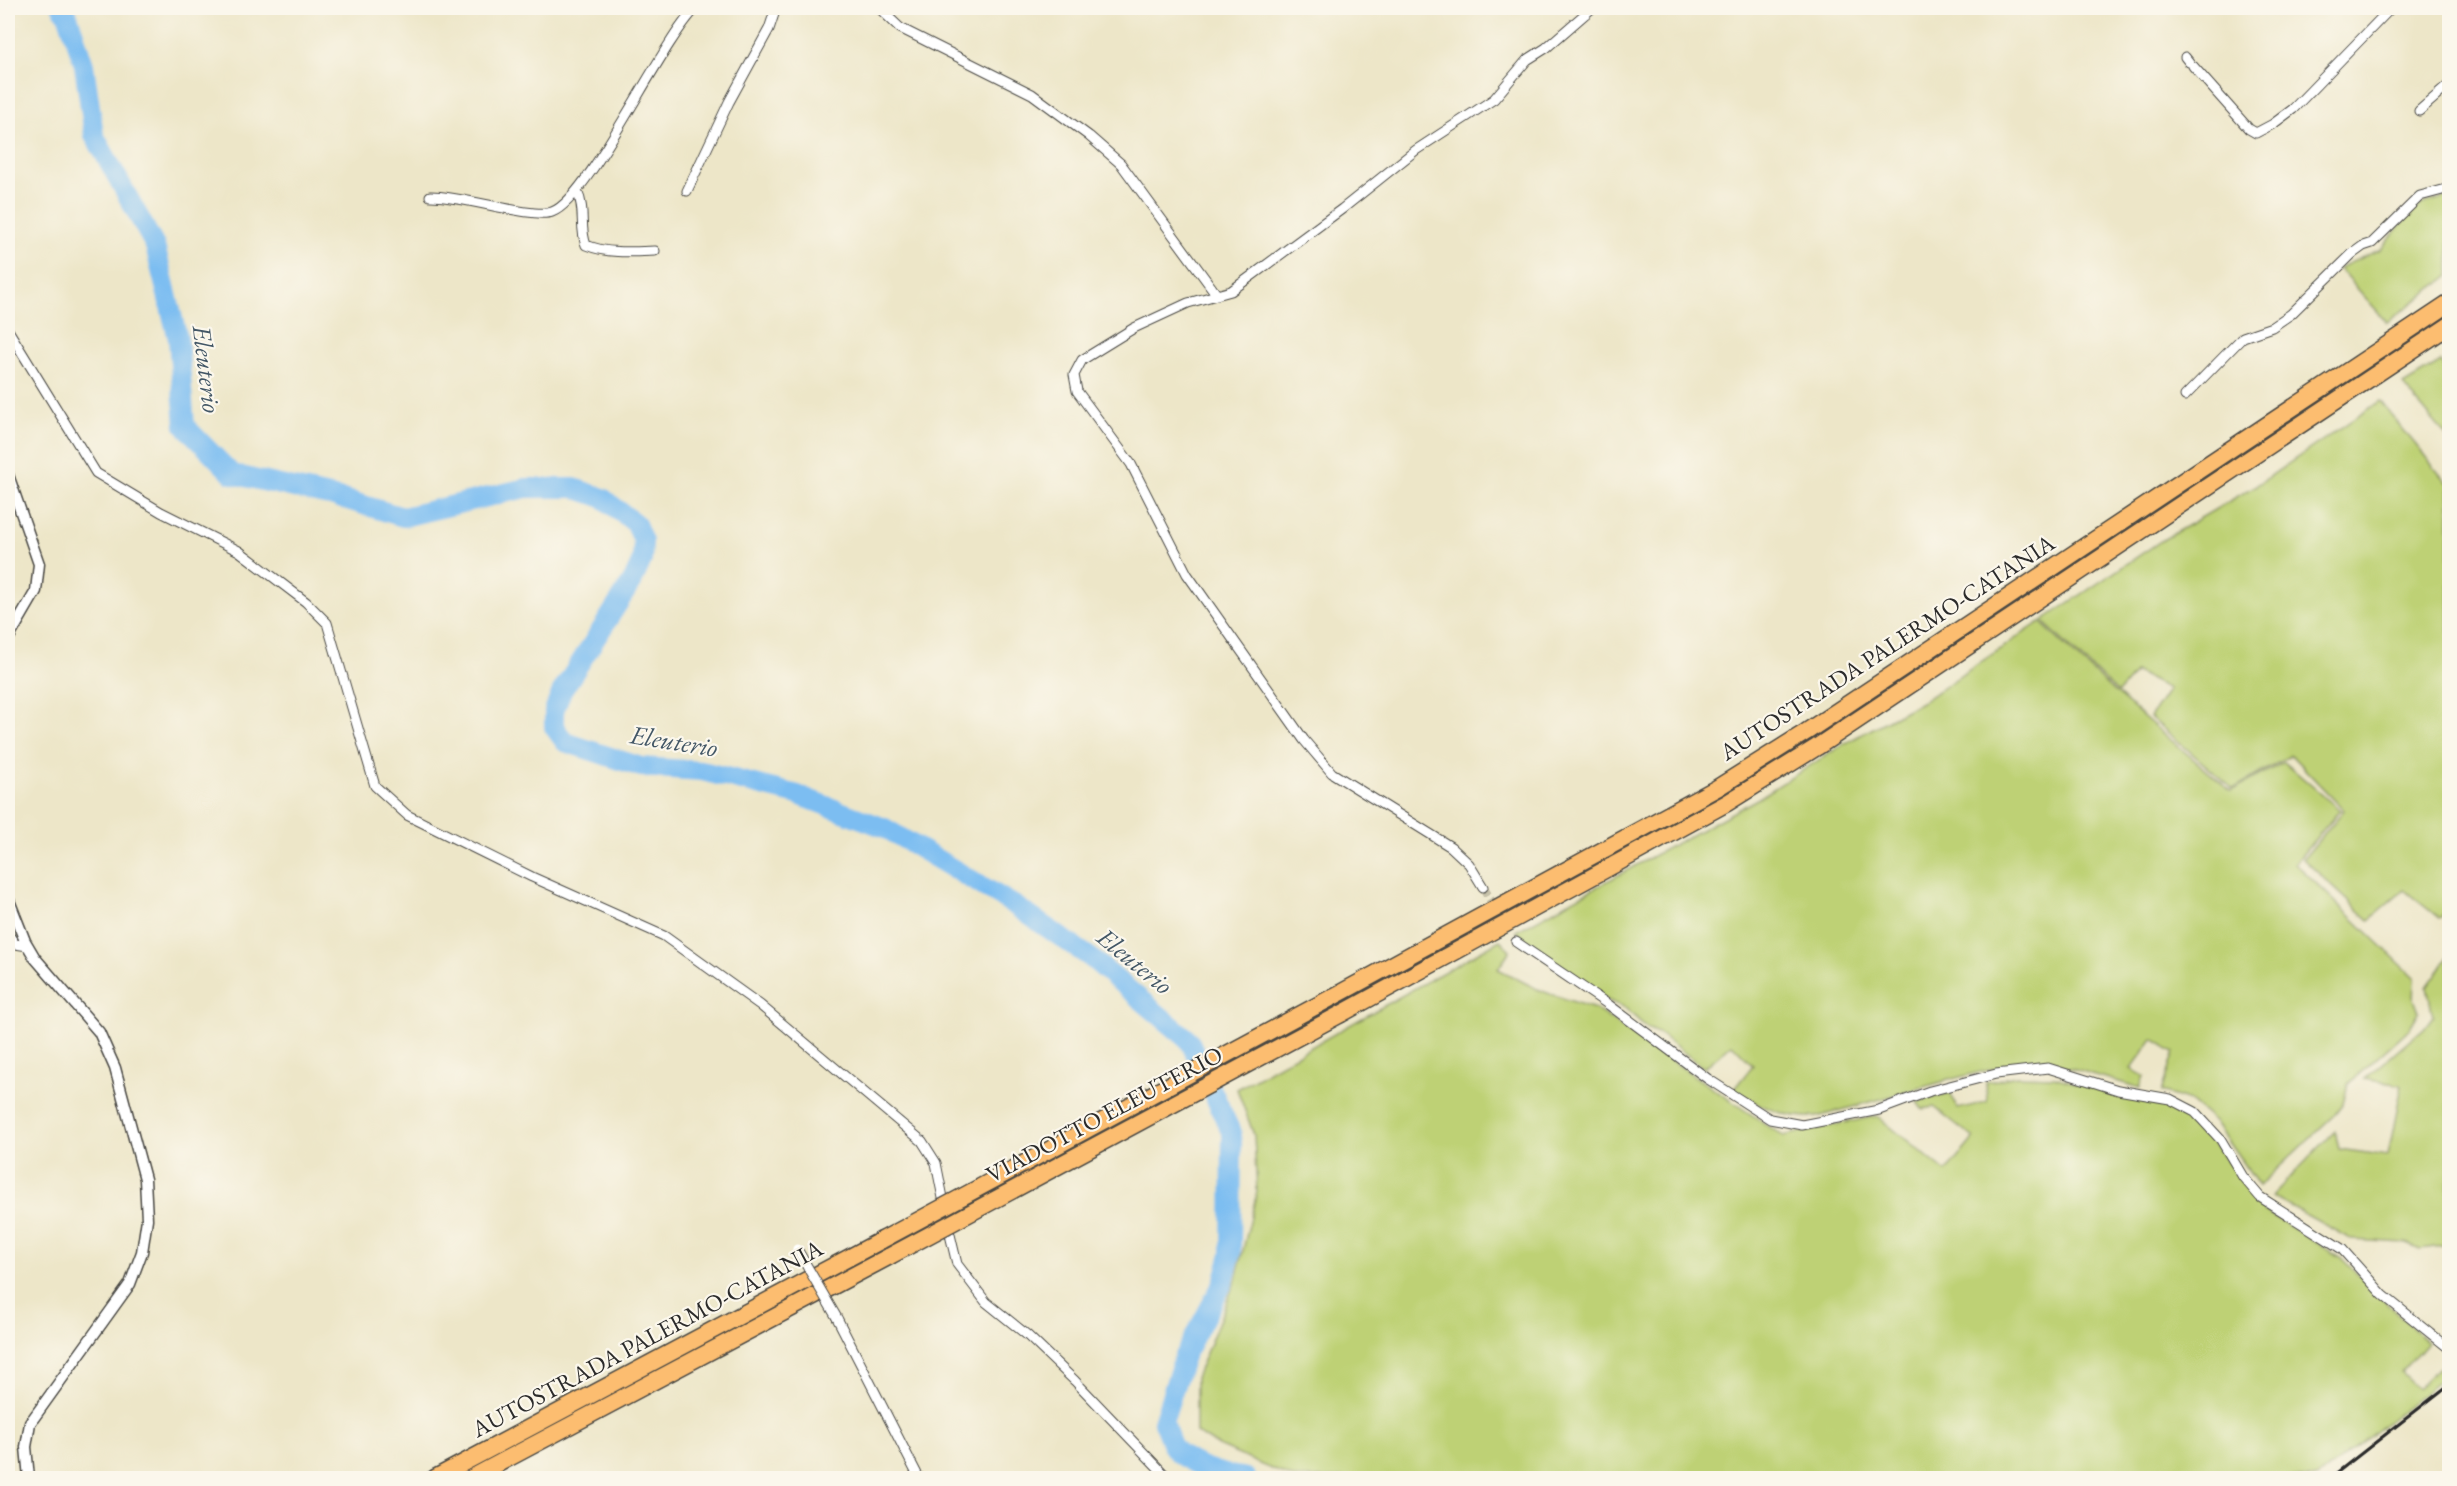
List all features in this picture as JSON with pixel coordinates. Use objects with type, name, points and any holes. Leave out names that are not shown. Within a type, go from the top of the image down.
[{"type":"highway","name":"AUTOSTRADA PALERMO-CATANIA","points":[[1331,998],[1727,782],[1806,732],[2450,303]]},
{"type":"highway","name":"AUTOSTRADA PALERMO-CATANIA","points":[[1341,1014],[1727,803],[2450,325]]},
{"type":"highway","name":"VIADOTTO ELEUTERIO","points":[[882,1240],[1331,998]]},
{"type":"highway","name":"VIADOTTO ELEUTERIO","points":[[890,1256],[1341,1014]]},
{"type":"highway","name":"AUTOSTRADA PALERMO-CATANIA","points":[[435,1479],[882,1240]]},
{"type":"highway","name":"AUTOSTRADA PALERMO-CATANIA","points":[[471,1479],[890,1256]]},
{"type":"street","points":[[430,196],[448,196],[495,206],[551,213],[563,206],[577,191],[668,47],[696,8]]},
{"type":"street","points":[[687,191],[729,102],[769,29],[776,8]]},
{"type":"street","points":[[879,8],[900,28],[1032,94],[1089,136],[1128,171],[1217,295]]},
{"type":"street","points":[[1483,887],[1469,864],[1451,847],[1332,773],[1315,753],[1187,574],[1131,464],[1077,391],[1074,375],[1082,360],[1134,328],[1188,303],[1231,291],[1342,209],[1416,150],[1494,99],[1527,60],[1546,48],[1593,8]]},
{"type":"street","points":[[2189,62],[2249,129],[2256,133],[2273,124],[2292,109],[2391,8]]},
{"type":"street","points":[[2419,111],[2450,84]]},
{"type":"street","points":[[2185,396],[2243,337],[2272,327],[2291,314],[2315,288],[2362,246],[2373,243],[2420,196],[2450,188]]},
{"type":"street","points":[[577,191],[583,203],[582,236],[586,245],[598,249],[627,252],[655,251]]},
{"type":"street","points":[[8,330],[96,473],[161,512],[239,551],[306,602],[327,622],[375,786],[407,815],[532,877],[664,936],[760,1005],[922,1141],[936,1163],[950,1242],[957,1264],[986,1302],[1027,1335],[1075,1381],[1168,1479]]},
{"type":"street","points":[[8,475],[39,564],[36,591],[8,639]]},
{"type":"street","points":[[8,898],[28,946],[99,1032],[115,1068],[144,1179],[147,1219],[142,1252],[130,1284],[30,1423],[26,1447],[29,1479]]},
{"type":"street","points":[[8,934],[15,944],[28,946]]},
{"type":"street","points":[[1516,942],[1609,1005],[1708,1079],[1770,1119],[1802,1125],[1879,1110],[1930,1091],[1996,1074],[2048,1068],[2118,1090],[2170,1100],[2194,1112],[2221,1140],[2243,1177],[2260,1197],[2342,1248],[2383,1295],[2450,1348]]},
{"type":"street","points":[[797,1249],[837,1318],[920,1479]]},
{"type":"green space","points":[[2449,196],[2449,276],[2387,322],[2339,268],[2381,249],[2401,224],[2422,204]]},
{"type":"green space","points":[[2441,362],[2449,371],[2449,439],[2403,385]]},
{"type":"green space","points":[[2380,401],[2446,482],[2449,480],[2450,909],[2439,918],[2404,890],[2369,920],[2303,859],[2344,810],[2291,755],[2233,789],[2150,717],[2169,689],[2136,672],[2118,693],[2042,621],[2161,541],[2257,485]]},
{"type":"green space","points":[[2040,622],[2113,691],[2231,791],[2284,762],[2340,810],[2295,863],[2415,978],[2414,999],[2419,1012],[2409,1029],[2348,1084],[2343,1103],[2333,1116],[2259,1186],[2214,1122],[2190,1101],[2161,1092],[2174,1052],[2153,1039],[2131,1069],[2144,1076],[2140,1088],[2072,1068],[2029,1060],[1817,1117],[1793,1116],[1764,1106],[1733,1090],[1753,1065],[1732,1044],[1704,1068],[1660,1034],[1647,1028],[1624,1007],[1609,1001],[1569,974],[1516,931],[1759,798],[1844,744],[1923,701]]},
{"type":"green space","points":[[1500,940],[1510,950],[1498,969],[1539,990],[1595,1009],[1783,1136],[1877,1116],[1946,1172],[1974,1138],[1934,1107],[1922,1109],[1917,1102],[1950,1093],[1958,1109],[1987,1102],[1986,1082],[2017,1076],[2054,1077],[2185,1113],[2208,1136],[2266,1212],[2340,1257],[2427,1342],[2401,1372],[2417,1388],[2448,1359],[2449,1373],[2317,1478],[1293,1478],[1218,1446],[1196,1432],[1196,1378],[1236,1279],[1257,1192],[1254,1135],[1237,1089]]},
{"type":"green space","points":[[2449,956],[2449,1245],[2420,1249],[2406,1243],[2352,1240],[2272,1196],[2335,1131],[2339,1149],[2388,1156],[2402,1085],[2365,1079],[2424,1028],[2433,1016],[2427,987]]},
{"type":"waterway","name":"Eleuterio","points":[[62,8],[68,16],[84,65],[94,135],[155,246],[178,339],[185,426],[232,474],[347,500],[403,517],[526,488],[574,488],[603,498],[636,524],[643,541],[642,560],[633,580],[562,691],[554,711],[554,727],[565,742],[641,767],[702,771],[798,795],[885,828],[1014,905],[1091,958],[1189,1040],[1232,1134],[1231,1254],[1223,1283],[1184,1356],[1163,1422],[1172,1445],[1186,1458],[1217,1472],[1246,1478]]},
{"type":"tunnel","points":[[1483,887],[1497,911]]},
{"type":"railway","points":[[2330,1478],[2450,1384]]}]
